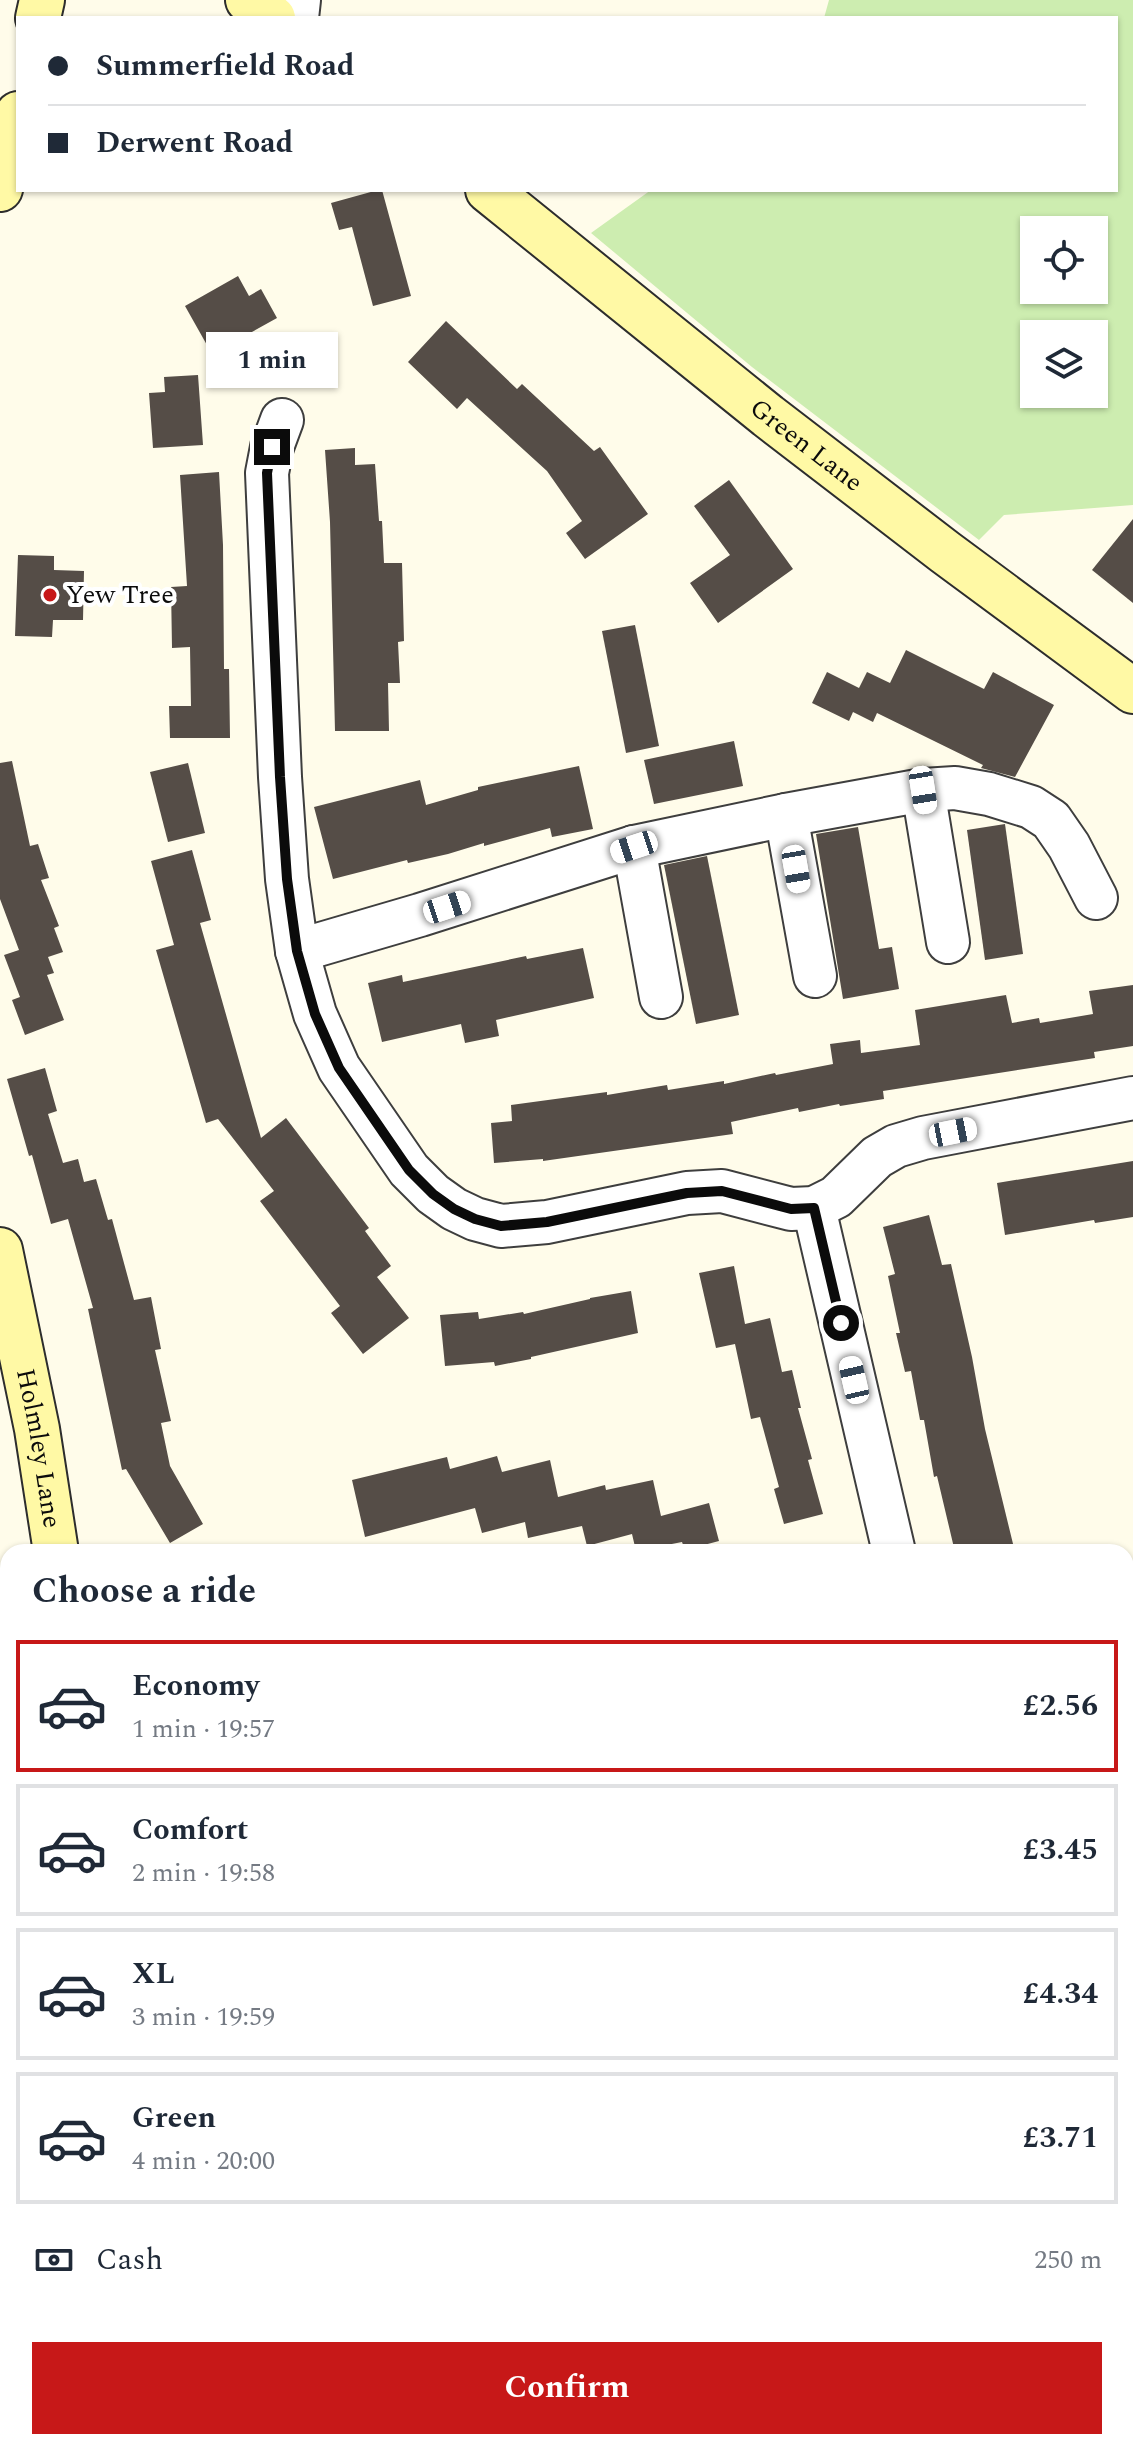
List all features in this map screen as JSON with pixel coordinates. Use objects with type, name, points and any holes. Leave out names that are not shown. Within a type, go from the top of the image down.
[{"type":"main road","points":[[248,0],[270,16]]},
{"type":"main road","points":[[0,189],[16,122]]},
{"type":"main road","name":"Green Lane","points":[[490,192],[768,416],[1133,691]]},
{"type":"main road","name":"Holmley Lane","points":[[0,1250],[37,1429],[55,1544]]},
{"type":"street","points":[[282,420],[267,473],[282,806],[287,879],[297,951],[315,1014],[339,1068],[409,1170],[433,1194],[475,1219],[501,1226],[547,1222],[687,1193],[722,1191],[791,1209],[814,1208],[836,1197],[877,1157],[896,1146],[923,1138],[1133,1098]]},
{"type":"street","points":[[297,951],[634,847],[923,790],[955,788],[989,794],[1031,807],[1051,820],[1096,898]]},
{"type":"street","points":[[923,790],[948,942]]},
{"type":"street","points":[[786,815],[815,976]]},
{"type":"street","points":[[634,847],[661,997]]},
{"type":"street","points":[[814,1208],[892,1544]]},
{"type":"green space","points":[[829,0],[1133,0],[1133,505],[1004,515],[979,540],[752,367],[591,233],[648,192],[1118,192],[1118,16],[825,16]]},
{"type":"building","points":[[371,192],[383,192],[411,296],[373,306],[352,227],[339,230],[331,203]]},
{"type":"building","points":[[238,276],[249,296],[261,289],[277,318],[212,354],[185,306]]},
{"type":"building","points":[[446,321],[517,389],[522,384],[594,451],[600,447],[648,514],[585,559],[566,533],[582,521],[547,471],[467,398],[457,409],[408,362]]},
{"type":"building","points":[[198,375],[203,445],[153,448],[149,393],[165,392],[164,377]]},
{"type":"building","points":[[355,448],[355,465],[375,464],[384,563],[402,563],[404,641],[398,642],[400,683],[388,683],[389,731],[335,731],[330,522],[325,450]]},
{"type":"building","points":[[219,472],[224,669],[229,669],[230,738],[170,738],[169,706],[191,706],[190,647],[172,648],[171,587],[187,586],[180,475]]},
{"type":"building","points":[[729,480],[793,569],[718,623],[690,583],[730,555],[694,506]]},
{"type":"building","points":[[1133,519],[1133,603],[1092,570]]},
{"type":"building","name":"Yew Tree","points":[[18,555],[54,556],[54,570],[84,571],[83,620],[53,620],[52,637],[15,636]]},
{"type":"building","points":[[635,625],[659,746],[626,753],[602,631]]},
{"type":"building","points":[[906,650],[984,689],[993,672],[1054,705],[1015,777],[981,768],[983,765],[877,713],[873,722],[853,712],[849,721],[812,703],[827,672],[859,688],[867,672],[890,683]]},
{"type":"building","points":[[734,741],[743,786],[654,804],[644,760]]},
{"type":"building","points":[[12,761],[30,846],[38,844],[49,878],[41,880],[59,926],[54,928],[63,952],[48,957],[54,973],[47,975],[64,1020],[25,1035],[12,1000],[20,997],[4,955],[19,950],[0,899],[0,763]]},
{"type":"building","points":[[188,763],[205,833],[168,842],[150,772]]},
{"type":"building","points":[[579,766],[593,829],[552,837],[550,828],[484,846],[484,843],[333,879],[314,807],[420,780],[426,805],[478,790],[478,787]]},
{"type":"building","points":[[1005,824],[1023,954],[985,960],[967,830]]},
{"type":"building","points":[[858,827],[879,949],[892,947],[899,989],[843,999],[816,834]]},
{"type":"building","points":[[192,850],[211,920],[200,923],[261,1138],[286,1118],[369,1228],[365,1231],[391,1266],[377,1277],[409,1318],[363,1354],[331,1313],[340,1306],[260,1201],[274,1191],[218,1119],[206,1123],[156,950],[174,945],[151,861]]},
{"type":"building","points":[[707,856],[739,1015],[696,1024],[664,865]]},
{"type":"building","points":[[583,948],[594,998],[496,1020],[499,1036],[465,1043],[461,1024],[382,1042],[368,983],[402,975],[403,982],[526,956],[527,959]]},
{"type":"building","points":[[1133,985],[1133,1046],[1094,1052],[1095,1058],[883,1091],[884,1099],[799,1112],[798,1108],[731,1122],[733,1134],[543,1161],[494,1163],[491,1123],[512,1121],[511,1105],[667,1085],[668,1090],[724,1081],[724,1084],[776,1075],[833,1064],[830,1044],[860,1040],[861,1053],[920,1045],[915,1010],[1006,995],[1012,1023],[1039,1018],[1040,1023],[1093,1014],[1089,991]]},
{"type":"building","points":[[45,1068],[57,1111],[48,1114],[63,1163],[78,1159],[84,1182],[96,1179],[108,1220],[112,1219],[134,1300],[151,1297],[161,1349],[155,1350],[171,1421],[161,1423],[170,1466],[203,1524],[170,1543],[126,1469],[122,1470],[88,1309],[93,1308],[68,1219],[51,1224],[7,1079]]},
{"type":"building","points":[[1133,1161],[1133,1217],[1095,1223],[1094,1220],[1005,1235],[997,1183]]},
{"type":"building","points":[[929,1215],[942,1265],[951,1264],[985,1429],[1013,1544],[953,1544],[937,1476],[934,1477],[924,1420],[920,1420],[911,1371],[905,1372],[896,1333],[900,1333],[888,1276],[895,1274],[883,1227]]},
{"type":"building","points":[[734,1266],[745,1324],[770,1318],[782,1372],[792,1370],[801,1408],[798,1408],[812,1459],[808,1460],[823,1514],[784,1524],[774,1489],[779,1487],[760,1417],[751,1419],[735,1344],[716,1348],[699,1273]]},
{"type":"building","points":[[631,1291],[638,1333],[495,1366],[494,1362],[445,1366],[440,1315],[478,1312],[479,1319],[524,1314]]},
{"type":"building","points":[[497,1456],[502,1472],[550,1460],[558,1497],[605,1485],[606,1490],[653,1480],[661,1516],[709,1503],[719,1541],[708,1544],[634,1544],[632,1534],[586,1544],[582,1526],[528,1538],[525,1522],[482,1533],[475,1508],[365,1537],[352,1480],[447,1457],[450,1469]]},
{"type":"place","name":"Yew Tree","points":[[50,595]]},
{"type":"route","points":[[272,447],[267,473],[287,879],[297,951],[315,1014],[339,1068],[409,1170],[433,1194],[475,1219],[501,1226],[547,1222],[687,1193],[722,1191],[791,1209],[814,1208],[841,1323]]}]
